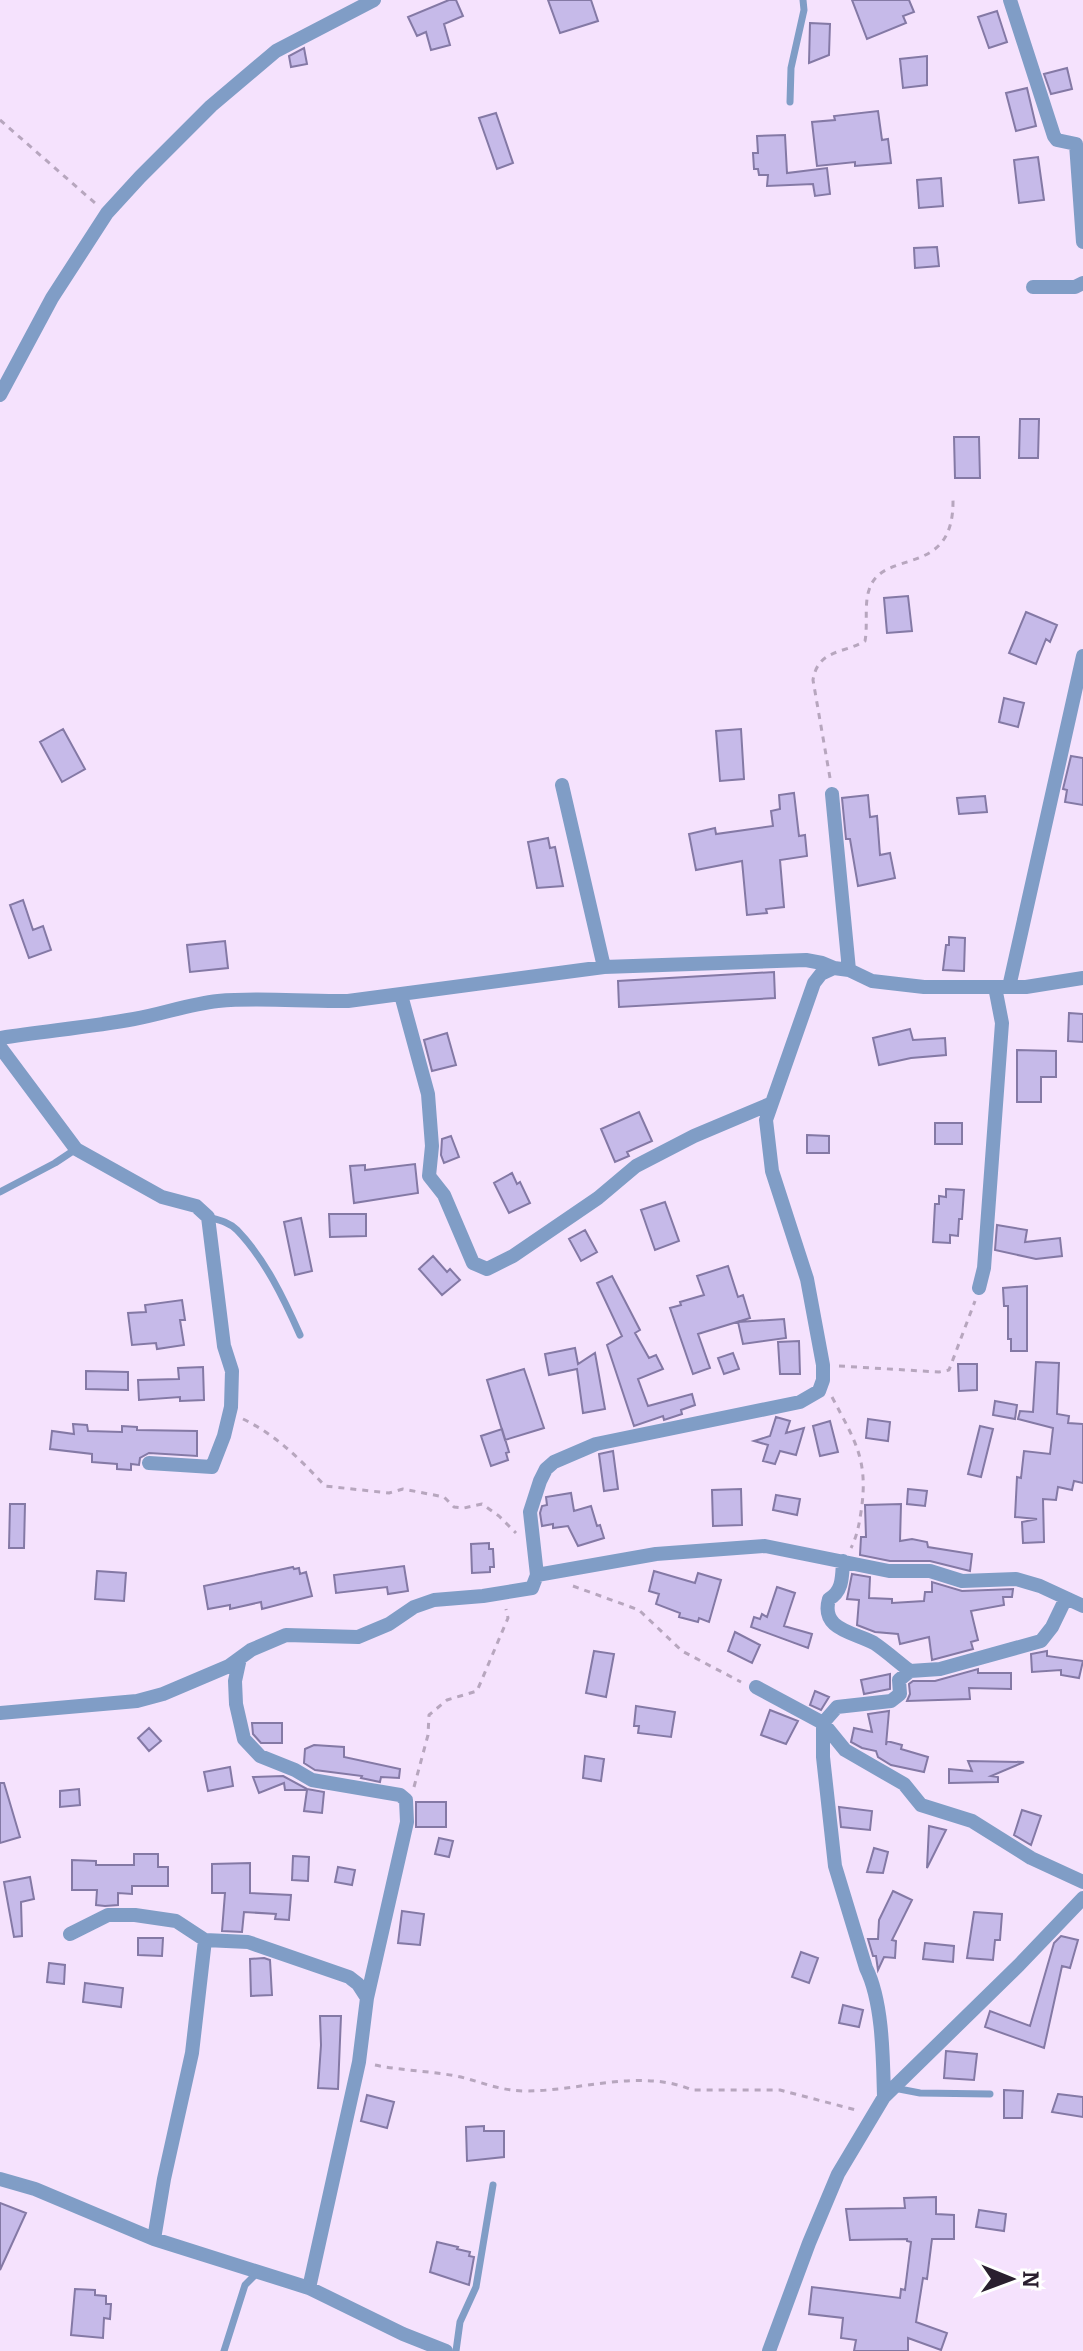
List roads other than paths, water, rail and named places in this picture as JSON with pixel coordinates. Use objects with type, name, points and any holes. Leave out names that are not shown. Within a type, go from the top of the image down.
[{"type":"street","points":[[0,395],[52,298],[107,213],[167,148],[260,64],[299,37],[374,0]]},
{"type":"street","points":[[1010,0],[1054,136],[1057,140],[1076,144],[1083,242]]},
{"type":"street","points":[[1033,287],[1075,287],[1083,283]]},
{"type":"street","points":[[979,1288],[984,1268],[1002,987],[1083,656]]},
{"type":"street","points":[[562,785],[604,967]]},
{"type":"street","points":[[832,794],[849,970]]},
{"type":"street","points":[[0,1038],[136,1019],[192,1004],[256,998],[335,1001],[604,967],[806,960],[849,970],[872,981],[954,989],[1083,978]]},
{"type":"street","points":[[0,1713],[137,1701],[163,1694],[229,1666],[251,1650],[286,1635],[358,1637],[389,1624],[414,1607],[434,1600],[503,1594],[532,1588],[537,1575],[530,1512],[546,1469],[564,1456],[596,1444],[800,1402],[819,1391],[823,1372],[807,1279],[772,1171],[766,1120],[814,983],[821,974],[834,968]]},
{"type":"street","points":[[401,995],[428,1094],[432,1146],[429,1176],[444,1195],[473,1263],[487,1269],[513,1256],[598,1198],[636,1166],[694,1136],[770,1104]]},
{"type":"street","points":[[0,1047],[76,1149],[162,1197],[196,1206],[208,1217],[224,1346],[232,1371],[231,1407],[212,1467],[149,1463]]},
{"type":"street","points":[[537,1575],[656,1554],[765,1546],[889,1571],[930,1571],[962,1581],[1016,1579],[1083,1606]]},
{"type":"street","points":[[843,1561],[842,1583],[838,1594],[829,1599],[826,1609],[830,1621],[846,1633],[873,1643],[910,1671]]},
{"type":"street","points":[[888,2092],[873,1982],[835,1866],[823,1757],[823,1723],[837,1707],[891,1701],[900,1694],[899,1680],[910,1671],[940,1669],[1041,1641],[1052,1627],[1066,1598]]},
{"type":"street","points":[[240,1658],[235,1681],[236,1704],[244,1739],[260,1756],[312,1780],[400,1795],[406,1800],[407,1822],[367,1998],[359,2062],[309,2288]]},
{"type":"street","points":[[756,1687],[823,1723],[845,1750],[904,1784],[921,1805],[972,1821],[1031,1858],[1083,1882]]},
{"type":"street","points":[[769,2351],[838,2174],[869,2118],[888,2092],[1083,1898]]},
{"type":"street","points":[[70,1934],[108,1915],[176,1921],[205,1940],[248,1942],[349,1977],[367,1998]]},
{"type":"street","points":[[154,2239],[192,2053],[205,1940]]},
{"type":"street","points":[[0,2179],[35,2189],[154,2239],[309,2288],[446,2351]]},
{"type":"lane","points":[[790,102],[791,68],[804,10],[803,0]]},
{"type":"lane","points":[[0,1192],[76,1149]]},
{"type":"lane","points":[[208,1217],[224,1221],[236,1230],[278,1288],[300,1335]]},
{"type":"lane","points":[[888,2092],[990,2094]]},
{"type":"lane","points":[[456,2351],[460,2322],[476,2287],[493,2185]]},
{"type":"lane","points":[[224,2351],[245,2285],[258,2271]]}]
